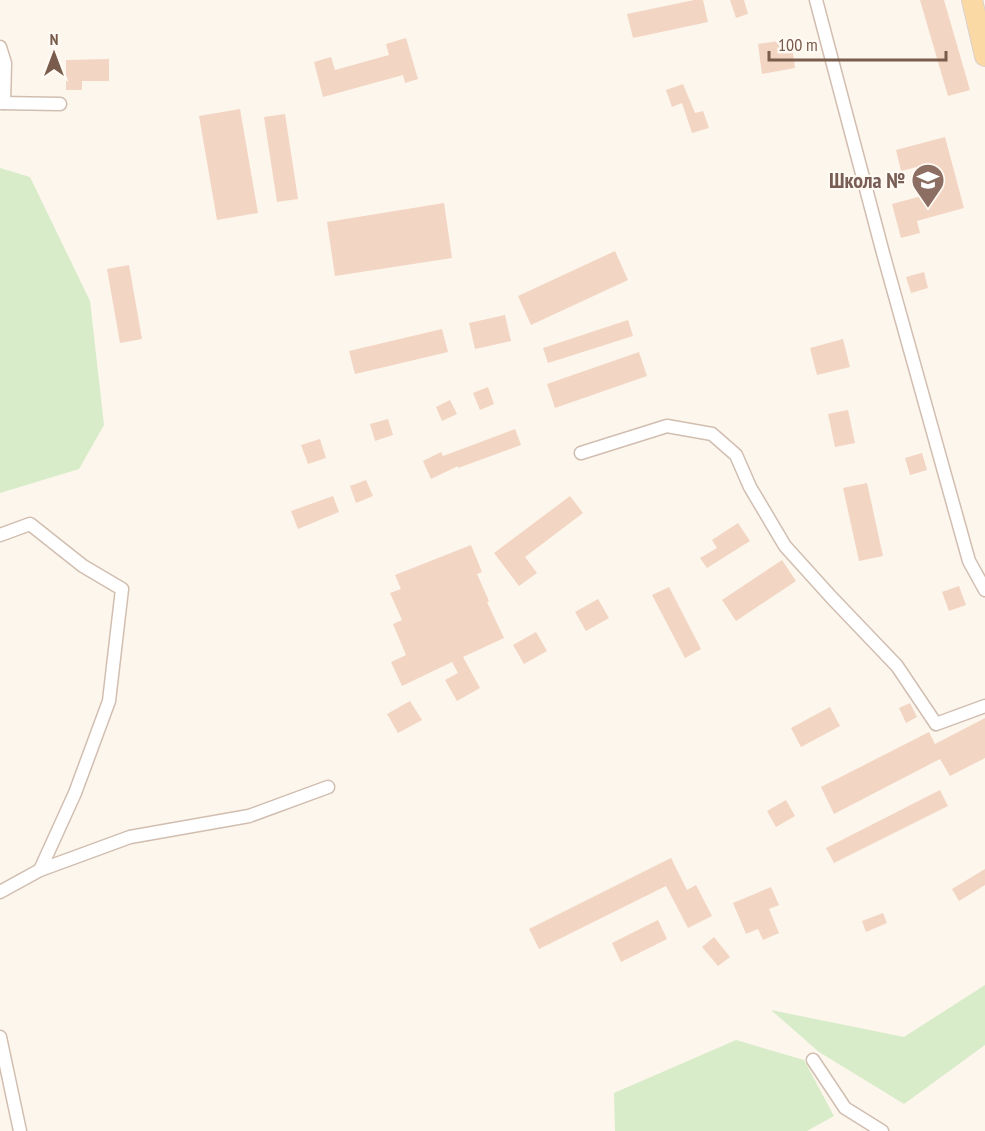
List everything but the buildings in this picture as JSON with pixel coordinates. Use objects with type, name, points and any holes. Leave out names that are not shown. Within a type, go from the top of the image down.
[{"type":"main road","points":[[972,0],[985,56]]},
{"type":"street","points":[[816,0],[883,253],[969,561],[985,590]]},
{"type":"street","points":[[0,47],[5,63],[2,103],[60,104]]},
{"type":"street","points":[[581,453],[667,426],[712,434],[736,455],[750,487],[785,546],[897,666],[936,724],[985,706]]},
{"type":"street","points":[[0,535],[30,524],[82,566],[122,589],[109,701],[75,793],[40,870]]},
{"type":"street","points":[[0,892],[40,870],[130,837],[249,816],[328,787]]},
{"type":"street","points":[[0,1037],[20,1131]]},
{"type":"street","points":[[813,1060],[845,1108],[882,1131]]},
{"type":"green space","points":[[0,168],[30,177],[90,301],[104,425],[79,469],[0,493]]},
{"type":"green space","points":[[985,985],[985,1045],[904,1104],[819,1052],[771,1010],[904,1037]]},
{"type":"green space","points":[[736,1040],[804,1060],[834,1116],[807,1131],[615,1131],[614,1093]]},
{"type":"place","name":"Школа №","points":[[928,209]]}]
